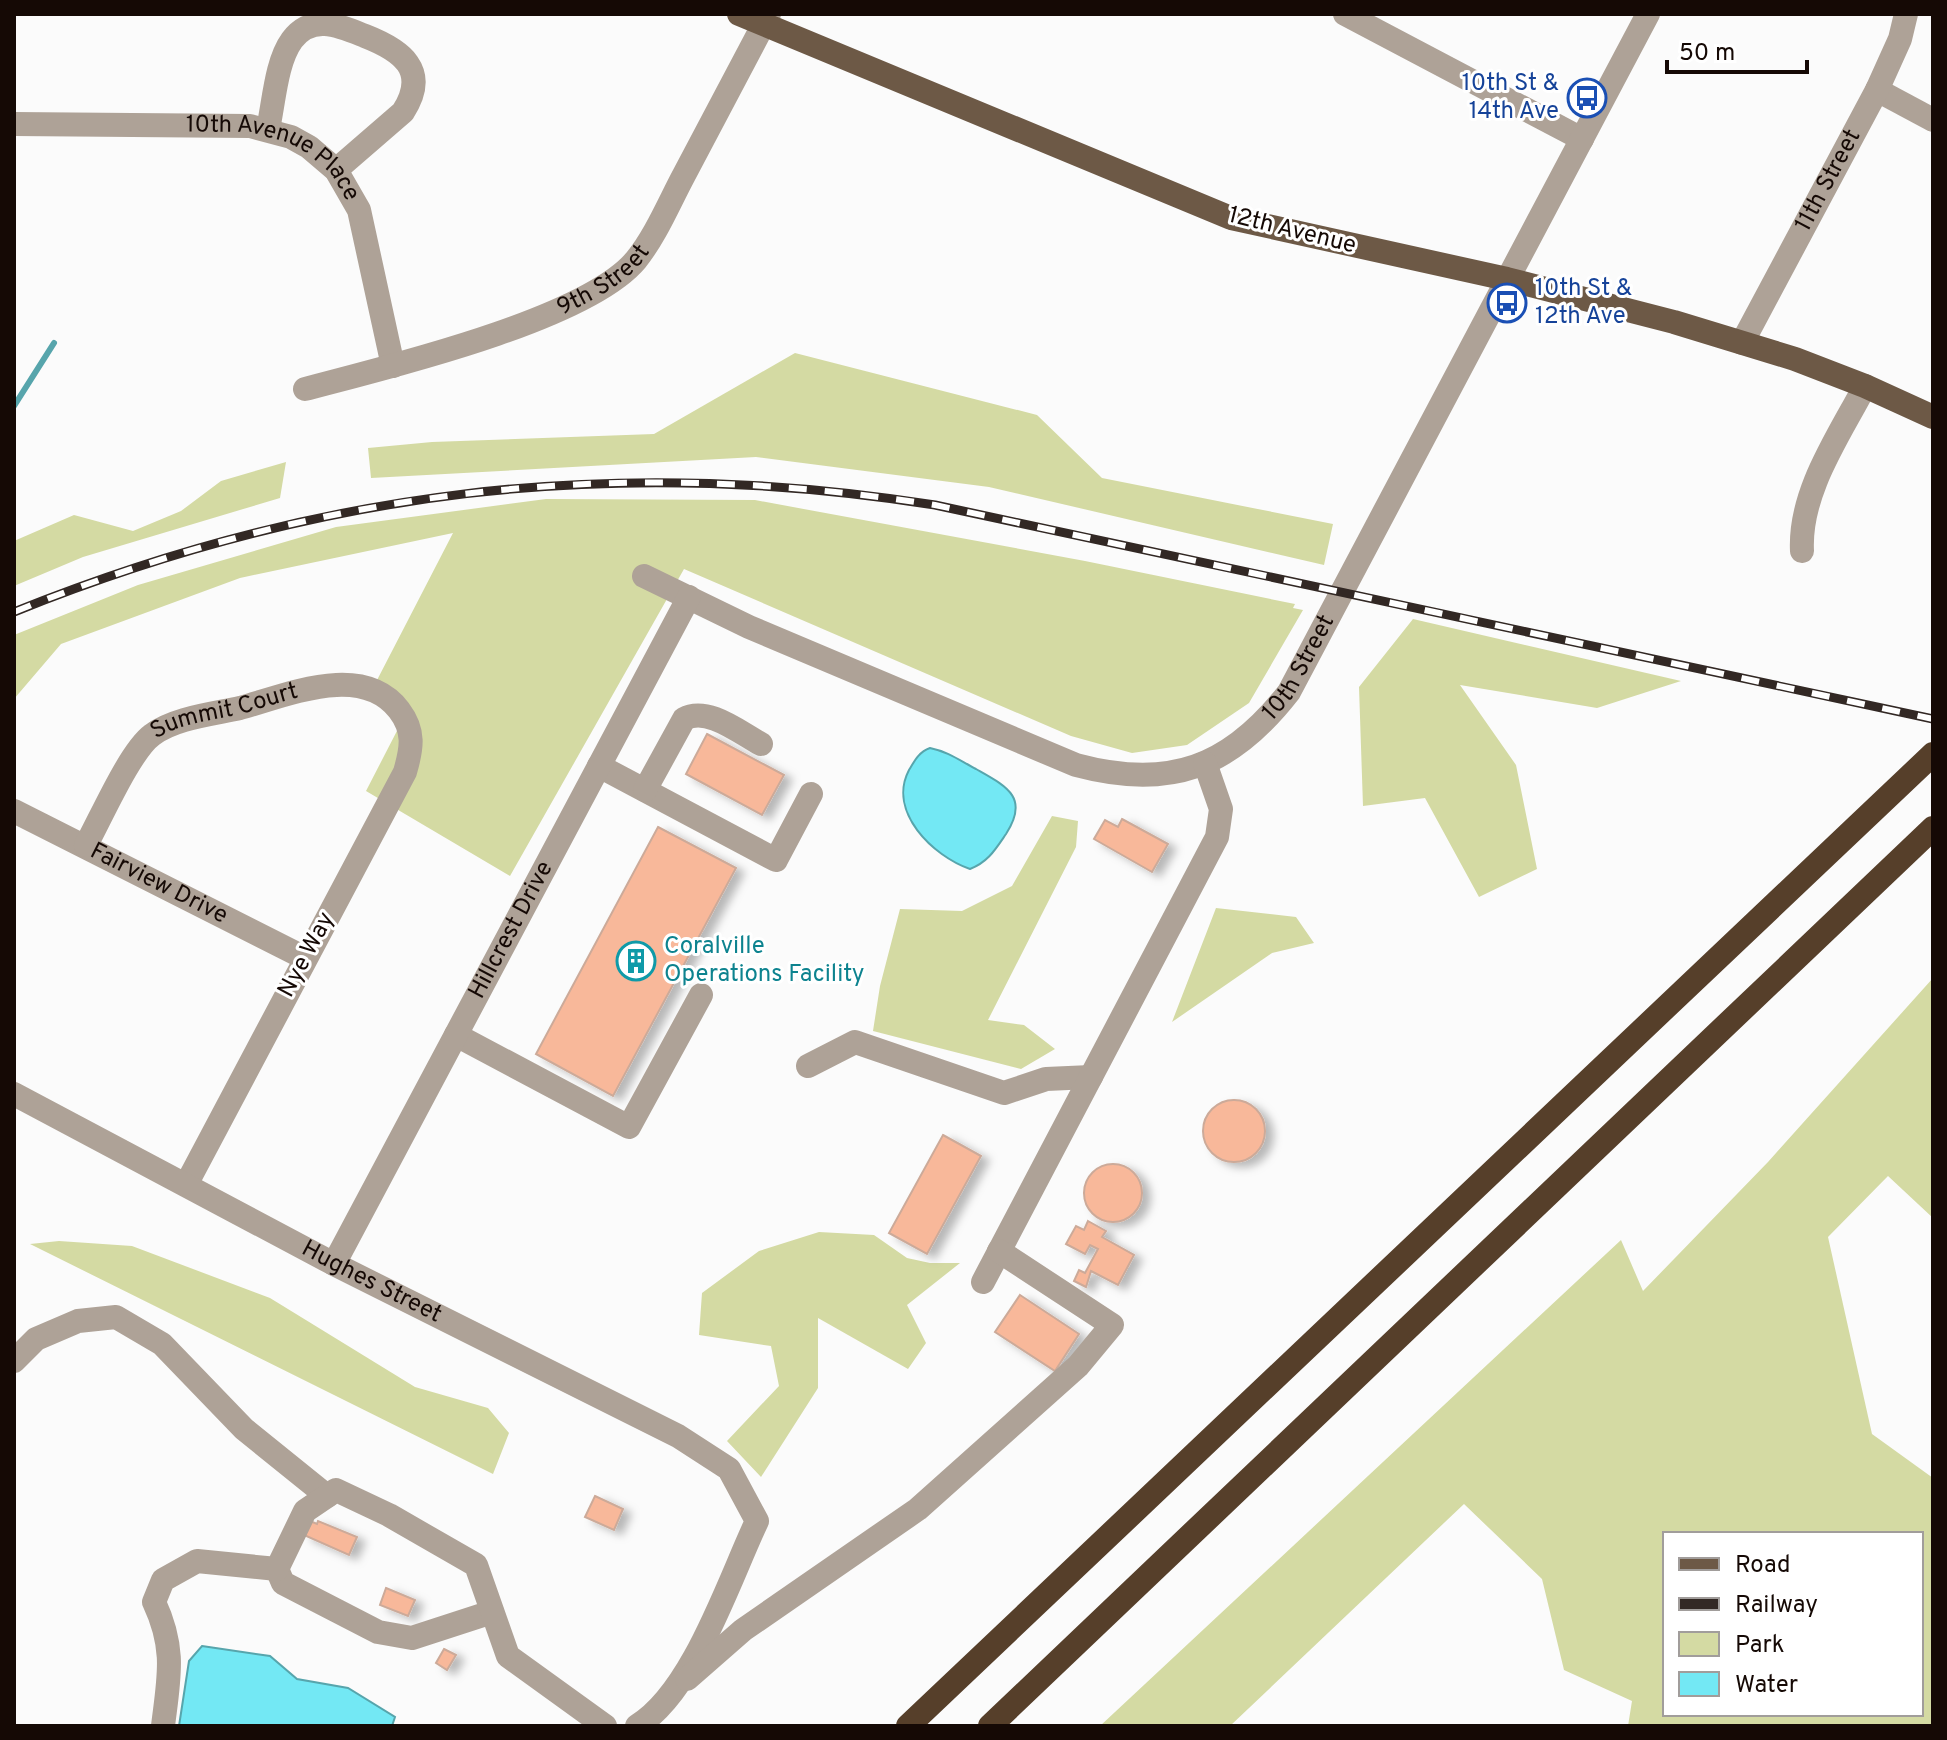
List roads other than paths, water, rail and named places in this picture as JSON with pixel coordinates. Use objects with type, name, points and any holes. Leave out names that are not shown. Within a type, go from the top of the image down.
[{"type":"highway","points":[[908,1726],[1933,754]]},
{"type":"highway","points":[[990,1726],[1933,828]]},
{"type":"main road","name":"12th Avenue","points":[[739,14],[766,19],[1231,218],[1591,299],[1742,343],[1865,386],[1933,417]]},
{"type":"street","points":[[1345,14],[1582,139]]},
{"type":"street","name":"10th Street","points":[[644,576],[749,627],[1076,765],[1109,774],[1142,777],[1165,776],[1205,763],[1244,741],[1267,721],[1289,692],[1648,14]]},
{"type":"street","name":"11th Street","points":[[1742,343],[1877,90],[1906,14]]},
{"type":"street","name":"9th Street","points":[[305,389],[393,366],[544,315],[604,288],[621,275],[651,238],[766,19]]},
{"type":"street","points":[[268,129],[286,49],[306,28],[320,23],[334,23],[390,46],[409,64],[414,89],[410,101],[403,112],[336,170]]},
{"type":"street","points":[[1877,90],[1933,120]]},
{"type":"street","name":"10th Avenue Place","points":[[14,124],[268,129],[309,147],[336,170],[359,210],[393,366]]},
{"type":"street","points":[[1802,551],[1803,523],[1819,474],[1865,386]]},
{"type":"street","name":"Hillcrest Drive","points":[[334,1264],[689,597]]},
{"type":"street","name":"Summit Court","points":[[86,845],[137,752],[152,734],[181,723],[315,688],[358,683],[389,697],[410,724]]},
{"type":"street","points":[[645,790],[684,719],[695,713],[705,715],[761,744]]},
{"type":"street","name":"Nye Way","points":[[187,1183],[405,772],[412,748],[410,724]]},
{"type":"street","points":[[983,1282],[1217,837],[1221,809],[1205,763]]},
{"type":"street","points":[[599,766],[776,860],[811,794]]},
{"type":"street","name":"Fairview Drive","points":[[14,811],[305,958]]},
{"type":"street","points":[[456,1035],[629,1127],[701,995]]},
{"type":"street","points":[[808,1066],[855,1042],[1004,1093],[1046,1079],[1091,1077]]},
{"type":"street","name":"Hughes Street","points":[[14,1094],[187,1183],[334,1264],[678,1436],[729,1469],[757,1521],[681,1684]]},
{"type":"street","points":[[637,1726],[653,1716],[681,1684],[743,1630],[918,1509],[1078,1366],[1112,1325],[999,1251]]},
{"type":"street","points":[[14,1361],[36,1339],[78,1321],[116,1317],[162,1344],[244,1429],[327,1496]]},
{"type":"street","points":[[492,1612],[412,1638],[378,1632],[283,1583],[277,1569],[305,1511],[336,1490],[389,1515],[476,1565],[508,1656],[605,1726]]},
{"type":"street","points":[[163,1726],[172,1654],[166,1627],[154,1602],[163,1580],[197,1561],[277,1569]]},
{"type":"water","points":[[930,748],[954,757],[997,781],[1015,802],[1016,811],[1006,834],[986,859],[970,869],[956,863],[929,843],[917,830],[904,801],[909,770],[915,760]]},
{"type":"water","points":[[202,1646],[270,1656],[297,1679],[348,1688],[395,1717],[392,1726],[179,1726],[189,1661]]},
{"type":"waterway","points":[[14,406],[54,343]]},
{"type":"railway","points":[[14,612],[127,570],[240,537],[353,511],[467,494],[581,484],[697,483],[815,490],[935,505],[1933,719]]},
{"type":"place","name":"10th St & 14th Ave","points":[[1587,98]]},
{"type":"place","name":"10th St & 12th Ave","points":[[1507,303]]},
{"type":"place","name":"Coralville Operations Facility","points":[[636,961]]}]
